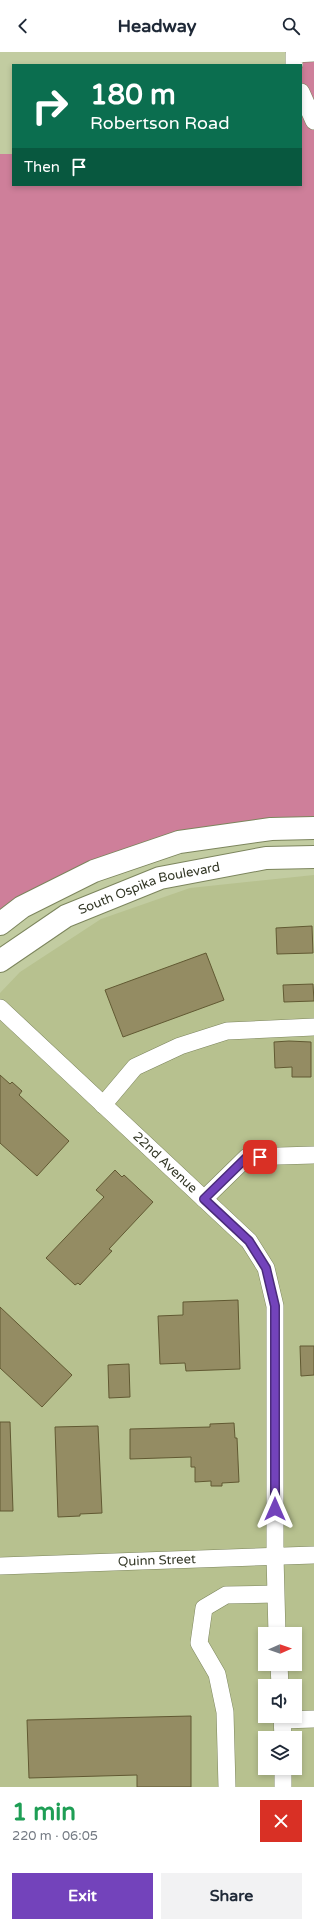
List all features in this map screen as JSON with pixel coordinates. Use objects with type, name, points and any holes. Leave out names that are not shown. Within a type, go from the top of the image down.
[{"type":"main road","points":[[0,924],[22,908],[94,871],[179,842],[271,829],[314,828]]},
{"type":"main road","name":"South Ospika Boulevard","points":[[0,962],[66,916],[160,878],[266,858],[314,857]]},
{"type":"street","points":[[294,64],[294,54],[314,53]]},
{"type":"street","points":[[302,94],[314,121]]},
{"type":"street","name":"22nd Avenue","points":[[0,1008],[249,1241],[266,1268],[275,1306],[275,1594],[277,1627]]},
{"type":"street","points":[[103,1105],[135,1067],[180,1046],[227,1031],[314,1028]]},
{"type":"street","points":[[204,1199],[247,1157],[314,1155]]},
{"type":"street","name":"Quinn Street","points":[[0,1566],[314,1555]]},
{"type":"street","points":[[227,1787],[223,1704],[217,1674],[199,1643],[204,1608],[226,1595],[275,1594]]},
{"type":"street","points":[[302,1719],[314,1719]]},
{"type":"street","points":[[283,1775],[283,1787]]},
{"type":"shaded area","points":[[314,52],[314,829],[286,831],[95,869],[0,925],[0,154],[12,154],[12,186],[302,186],[302,64],[294,64]]},
{"type":"shaded area","points":[[314,875],[314,1787],[0,1787],[0,993],[20,972],[101,919],[190,888]]},
{"type":"building","points":[[312,926],[313,953],[277,954],[276,928]]},
{"type":"building","points":[[206,953],[224,1000],[123,1037],[105,990]]},
{"type":"building","points":[[313,984],[314,1001],[284,1002],[283,985]]},
{"type":"building","points":[[274,1042],[311,1042],[311,1077],[292,1077],[292,1067],[275,1068]]},
{"type":"building","points":[[0,1075],[10,1084],[12,1082],[22,1091],[19,1095],[69,1141],[37,1176],[0,1143]]},
{"type":"building","points":[[115,1170],[122,1177],[124,1175],[153,1202],[109,1249],[112,1251],[80,1285],[78,1283],[75,1285],[46,1258],[104,1197],[96,1190]]},
{"type":"building","points":[[238,1300],[240,1369],[186,1371],[185,1363],[160,1364],[158,1316],[183,1315],[183,1302]]},
{"type":"building","points":[[0,1307],[72,1375],[42,1407],[0,1368]]},
{"type":"building","points":[[300,1346],[314,1346],[314,1375],[301,1376]]},
{"type":"building","points":[[129,1364],[130,1397],[109,1398],[108,1365]]},
{"type":"building","points":[[0,1422],[10,1422],[13,1511],[0,1511]]},
{"type":"building","points":[[234,1423],[235,1438],[237,1438],[239,1482],[222,1483],[222,1486],[211,1486],[211,1481],[195,1482],[195,1467],[191,1467],[191,1457],[130,1459],[130,1429],[210,1427],[210,1424]]},
{"type":"building","points":[[98,1426],[102,1513],[58,1517],[55,1427]]},
{"type":"building","points":[[191,1716],[191,1787],[137,1787],[137,1775],[29,1778],[27,1720]]},
{"type":"route","points":[[260,1157],[247,1157],[204,1199],[249,1241],[266,1268],[275,1306],[275,1509]]}]
